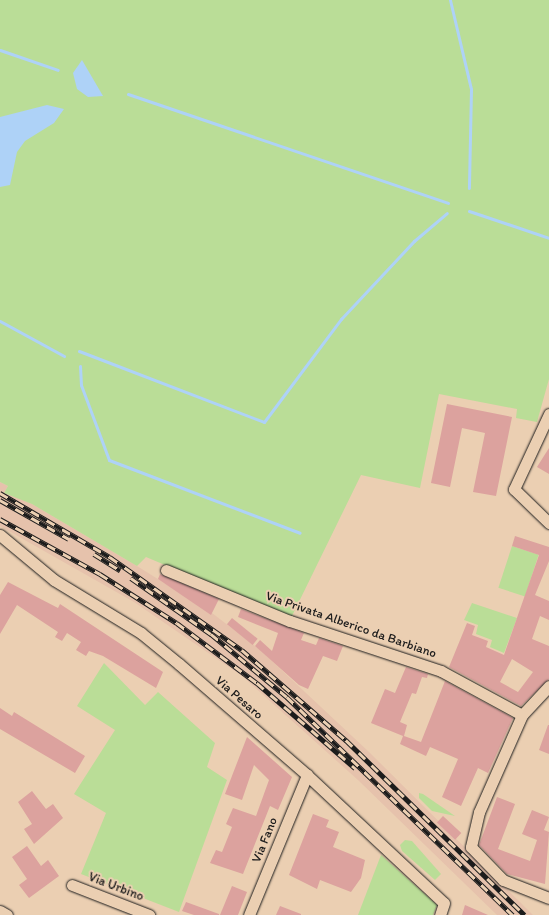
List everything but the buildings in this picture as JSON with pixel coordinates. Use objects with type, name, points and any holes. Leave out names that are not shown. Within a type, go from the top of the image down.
[{"type":"street","points":[[549,414],[514,489],[549,523]]},
{"type":"street","name":"Via Pesaro","points":[[1,538],[54,580],[141,633],[307,776],[444,903],[440,915]]},
{"type":"street","name":"Via Privata Alberico da Barbiano","points":[[166,570],[290,620],[441,671],[522,715]]},
{"type":"street","points":[[549,686],[522,715],[480,812],[471,847],[503,880],[549,898]]},
{"type":"street","name":"Via Fano","points":[[249,915],[307,776]]},
{"type":"street","name":"Via Urbino","points":[[72,885],[150,915]]},
{"type":"street","points":[[0,911],[7,915]]},
{"type":"shaded area","points":[[0,482],[8,486],[5,492],[32,504],[137,566],[212,613],[259,649],[369,752],[533,915],[497,915],[358,780],[242,676],[134,602],[0,526]]},
{"type":"green space","points":[[0,0],[549,0],[549,379],[537,422],[516,418],[517,409],[439,394],[420,488],[361,475],[291,618],[146,557],[137,566],[32,504],[4,493],[8,486],[0,482]]},
{"type":"green space","points":[[512,546],[539,555],[525,596],[498,588]]},
{"type":"green space","points":[[472,603],[517,618],[504,653],[490,647],[492,640],[476,634],[478,625],[464,620]]},
{"type":"green space","points":[[104,663],[145,705],[158,692],[215,743],[207,767],[227,780],[179,912],[81,874],[106,813],[74,794],[115,730],[77,706]]},
{"type":"green space","points":[[419,793],[423,794],[455,816],[432,811],[419,798]]},
{"type":"green space","points":[[405,840],[412,841],[441,874],[435,880],[402,851],[400,845]]},
{"type":"green space","points":[[381,855],[437,905],[433,915],[358,915]]},
{"type":"water","points":[[82,60],[103,96],[88,97],[77,89],[73,73]]},
{"type":"water","points":[[47,105],[64,109],[54,123],[25,141],[17,152],[10,185],[0,187],[0,117]]},
{"type":"waterway","points":[[450,0],[471,89],[469,188]]},
{"type":"waterway","points":[[0,50],[58,70]]},
{"type":"waterway","points":[[128,94],[448,203]]},
{"type":"waterway","points":[[469,211],[549,238]]},
{"type":"waterway","points":[[79,351],[264,422],[341,319],[414,241],[447,213]]},
{"type":"waterway","points":[[0,321],[64,356]]},
{"type":"waterway","points":[[80,366],[81,385],[109,460],[300,533]]},
{"type":"railway","points":[[0,493],[110,557],[242,650],[346,740],[525,915]]},
{"type":"railway","points":[[0,500],[69,539]]},
{"type":"railway","points":[[0,519],[100,574],[177,623],[257,683],[355,768]]},
{"type":"railway","points":[[94,554],[120,570]]},
{"type":"railway","points":[[131,578],[211,634],[287,697],[513,915]]}]
